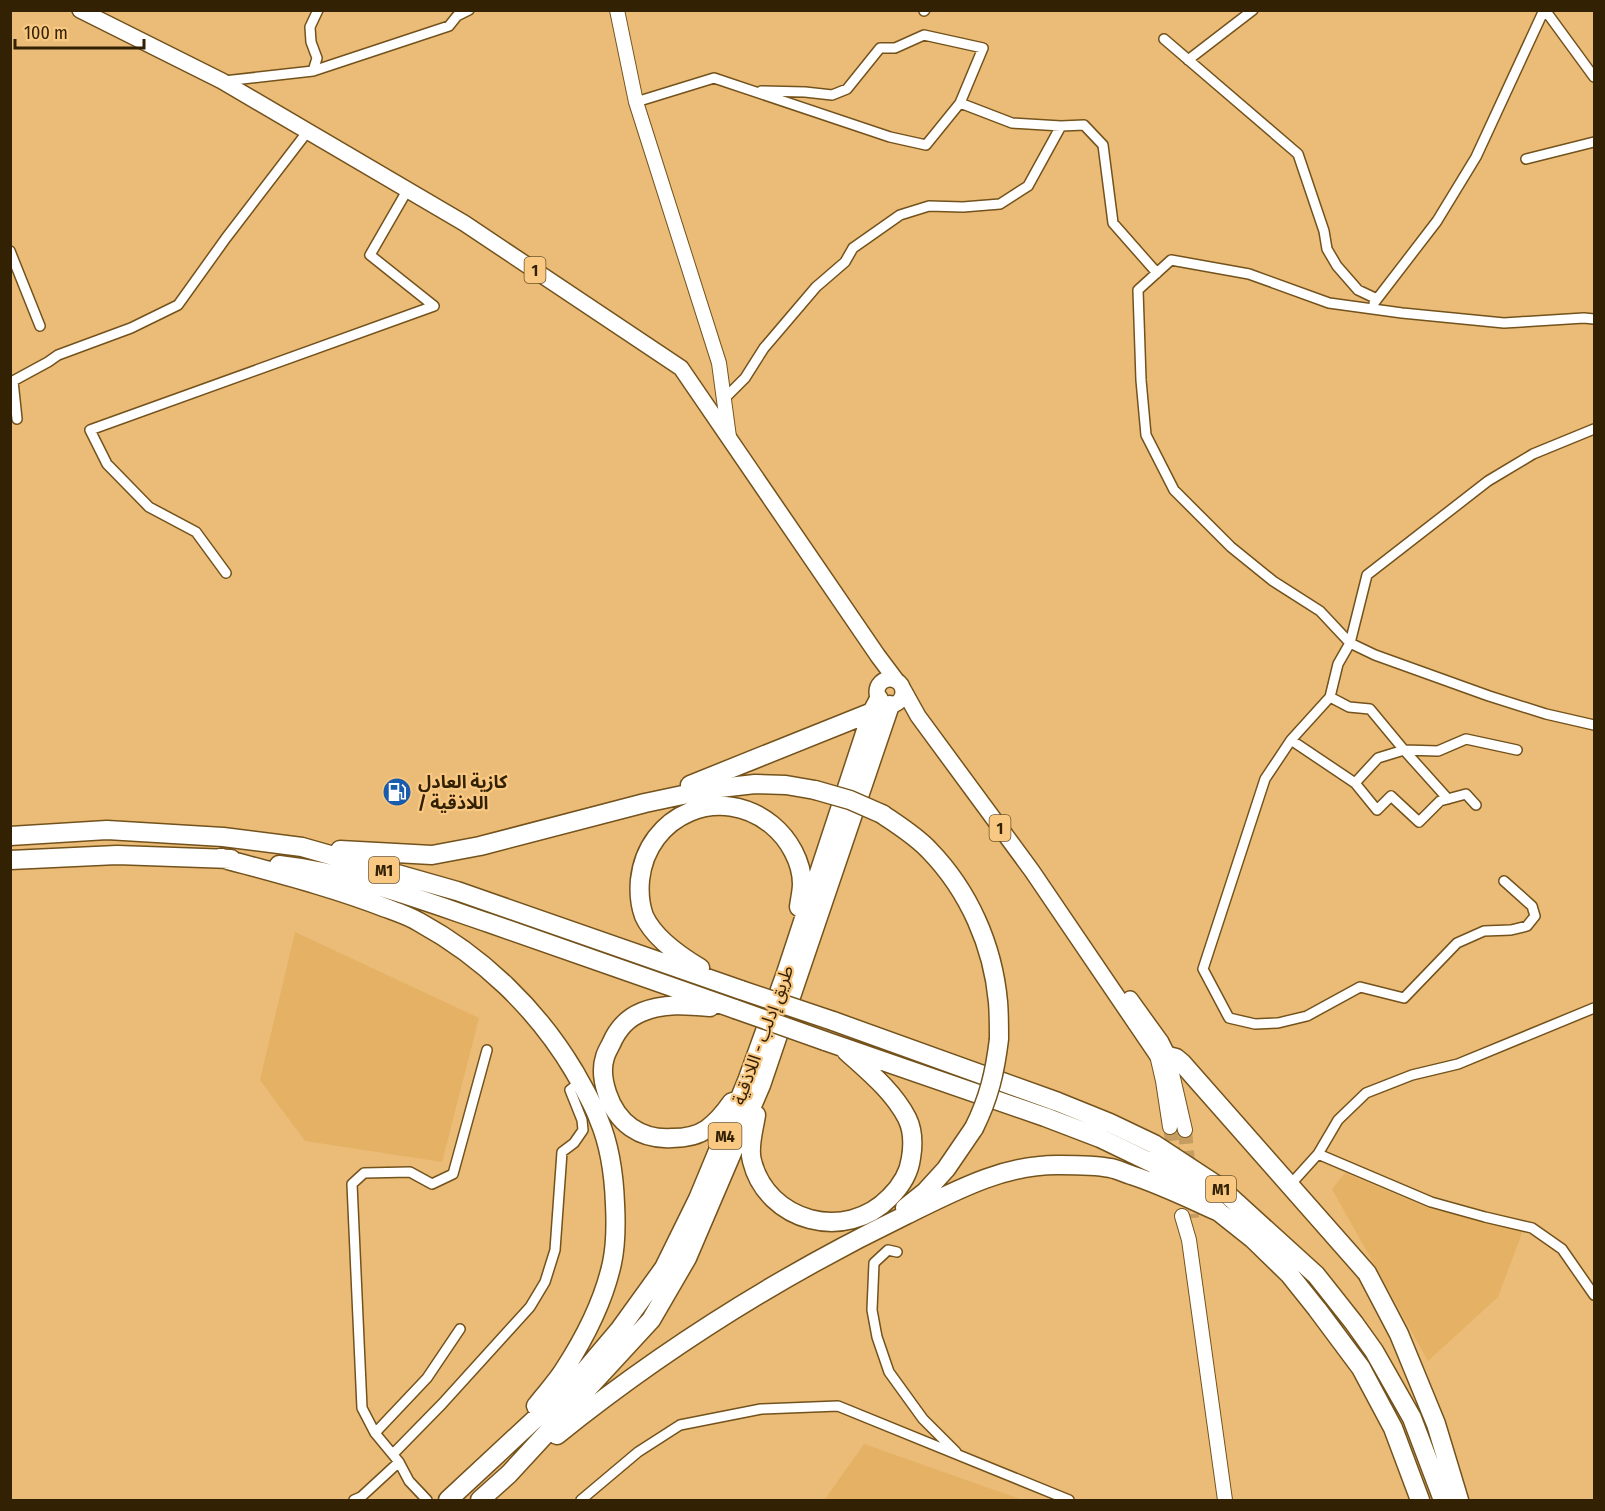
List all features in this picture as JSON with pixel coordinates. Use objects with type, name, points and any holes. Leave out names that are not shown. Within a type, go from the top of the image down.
[{"type":"highway","points":[[645,803],[883,701]]},
{"type":"highway","name":"طريق إدلب - اللاذقية","points":[[448,1500],[576,1381],[620,1329],[664,1268],[754,1083],[786,973],[883,701]]},
{"type":"highway","name":"طريق إدلب - اللاذقية","points":[[480,1500],[509,1474],[651,1320],[687,1258],[754,1083],[883,701]]},
{"type":"highway","points":[[302,847],[432,855],[480,846],[645,803],[711,789],[755,784],[786,785],[850,800],[882,814],[903,828],[929,850],[953,878],[970,906],[985,938],[998,1002],[999,1039],[996,1068],[983,1109],[974,1128],[946,1169],[925,1192],[903,1210],[698,1332],[603,1398],[509,1474]]},
{"type":"highway","points":[[741,990],[716,979],[682,957],[660,939],[645,916],[639,891],[642,865],[651,843],[667,824],[688,812],[711,805],[735,806],[761,816],[782,833],[792,848],[802,883],[786,973]]},
{"type":"highway","name":"M1","points":[[10,836],[107,830],[223,837],[302,847],[457,891],[833,1021],[1110,1123],[1154,1144],[1218,1186],[1316,1275],[1374,1351],[1412,1418],[1443,1500]]},
{"type":"highway","name":"M1","points":[[10,860],[117,855],[221,858],[295,866],[360,880],[455,911],[1100,1138],[1154,1164],[1202,1196],[1253,1239],[1289,1274],[1360,1368],[1393,1428],[1420,1500]]},
{"type":"highway","points":[[221,858],[357,896],[418,921],[459,947],[490,971],[546,1028],[580,1082],[600,1120],[609,1154],[616,1224],[612,1263],[601,1298],[587,1330],[563,1372],[491,1461]]},
{"type":"highway","points":[[735,1009],[663,1006],[641,1012],[624,1024],[614,1037],[605,1057],[602,1078],[618,1116],[634,1130],[649,1137],[663,1139],[688,1138],[707,1129],[754,1083]]},
{"type":"highway","points":[[754,1083],[751,1160],[770,1196],[786,1209],[806,1219],[824,1222],[847,1221],[867,1215],[884,1203],[901,1186],[910,1167],[913,1146],[909,1120],[897,1101],[877,1080],[832,1043]]},
{"type":"highway","points":[[1162,1056],[1176,1058],[1182,1063],[1367,1273],[1394,1324],[1436,1424],[1459,1500]]},
{"type":"highway","points":[[850,1242],[987,1178],[1017,1169],[1058,1165],[1109,1168],[1158,1184],[1219,1212]]},
{"type":"main road","name":"1","points":[[80,10],[222,81],[408,189],[464,223],[681,368],[878,656],[900,684],[918,716],[1080,940],[1098,955],[1161,1042],[1162,1056]]},
{"type":"main road","points":[[878,656],[883,701]]},
{"type":"main road","points":[[889,679],[900,684],[902,698],[883,701],[882,682],[889,679]]},
{"type":"main road","name":"1","points":[[883,701],[918,716]]},
{"type":"street","points":[[314,70],[316,58],[311,42],[310,27],[318,10]]},
{"type":"street","points":[[222,81],[314,70],[449,26],[457,16],[469,10]]},
{"type":"street","points":[[617,10],[636,102],[719,363],[729,437]]},
{"type":"street","points":[[1188,60],[1253,10]]},
{"type":"street","points":[[1369,309],[1437,221],[1476,157],[1545,10],[1594,77]]},
{"type":"street","points":[[636,102],[714,78],[890,137],[926,145],[960,103],[983,48],[924,35],[896,48],[880,48],[847,89],[832,95],[750,90]]},
{"type":"street","points":[[1164,39],[1298,154],[1324,231],[1327,249],[1337,266],[1358,290],[1377,299]]},
{"type":"street","points":[[960,103],[1012,123],[1084,125],[1103,145],[1113,223],[1157,273]]},
{"type":"street","points":[[724,399],[745,378],[764,348],[816,287],[845,262],[853,248],[900,215],[929,206],[963,207],[1000,204],[1028,186],[1061,126]]},
{"type":"street","points":[[17,419],[13,381],[58,355],[130,328],[178,305],[308,131]]},
{"type":"street","points":[[1526,159],[1594,142]]},
{"type":"street","points":[[226,573],[196,532],[148,507],[107,464],[90,430],[434,306],[370,255],[408,189]]},
{"type":"street","points":[[10,251],[40,326]]},
{"type":"street","points":[[1594,319],[1504,323],[1369,309],[1329,303],[1249,274],[1171,260],[1138,290],[1141,380],[1146,435],[1174,490],[1231,547],[1273,581],[1320,611],[1350,643],[1375,655],[1489,696],[1546,714],[1594,724]]},
{"type":"street","points":[[1504,881],[1532,906],[1535,916],[1527,926],[1511,930],[1484,931],[1457,943],[1404,998],[1360,987],[1307,1016],[1278,1023],[1255,1024],[1229,1018],[1203,969],[1264,779],[1291,740],[1330,697],[1338,664],[1350,643],[1367,575],[1488,482],[1533,454],[1594,429]]},
{"type":"street","points":[[1330,697],[1349,707],[1370,709],[1448,799]]},
{"type":"street","points":[[1354,783],[1378,758],[1404,750],[1438,751],[1466,739],[1517,750]]},
{"type":"street","points":[[1291,740],[1354,783],[1377,810],[1391,796],[1419,822],[1440,801],[1466,794],[1476,805]]},
{"type":"street","points":[[1290,1185],[1318,1154],[1338,1120],[1366,1093],[1412,1074],[1458,1064],[1594,1008]]},
{"type":"street","points":[[427,1500],[409,1481],[396,1458],[375,1433],[362,1408],[352,1184],[364,1173],[410,1173],[432,1184],[453,1174],[487,1050]]},
{"type":"street","points":[[1162,1056],[1163,1081],[1170,1127]]},
{"type":"street","points":[[1162,1056],[1185,1130]]},
{"type":"street","points":[[354,1500],[361,1497],[530,1307],[545,1282],[555,1250],[562,1152],[574,1143],[584,1130],[570,1090],[580,1082]]},
{"type":"street","points":[[1318,1154],[1431,1202],[1532,1228],[1562,1250],[1594,1295]]},
{"type":"street","points":[[1187,1217],[1225,1500]]},
{"type":"street","points":[[897,1252],[888,1251],[874,1263],[872,1310],[877,1337],[889,1372],[923,1419],[960,1456]]},
{"type":"street","points":[[375,1433],[427,1378],[460,1329]]},
{"type":"street","points":[[581,1500],[638,1452],[680,1425],[761,1408],[838,1406],[1069,1500]]},
{"type":"shaded area","points":[[295,932],[479,1018],[442,1162],[305,1141],[260,1080]]},
{"type":"shaded area","points":[[1345,1173],[1428,1208],[1523,1230],[1498,1297],[1428,1361],[1332,1189]]},
{"type":"shaded area","points":[[864,1444],[1023,1500],[825,1499]]},
{"type":"tunnel","points":[[1170,1127],[1175,1163]]},
{"type":"tunnel","points":[[1185,1130],[1189,1174]]},
{"type":"tunnel","points":[[1190,1193],[1192,1218]]},
{"type":"place","name":"كازية العادل / اللاذقية","points":[[397,792]]}]
